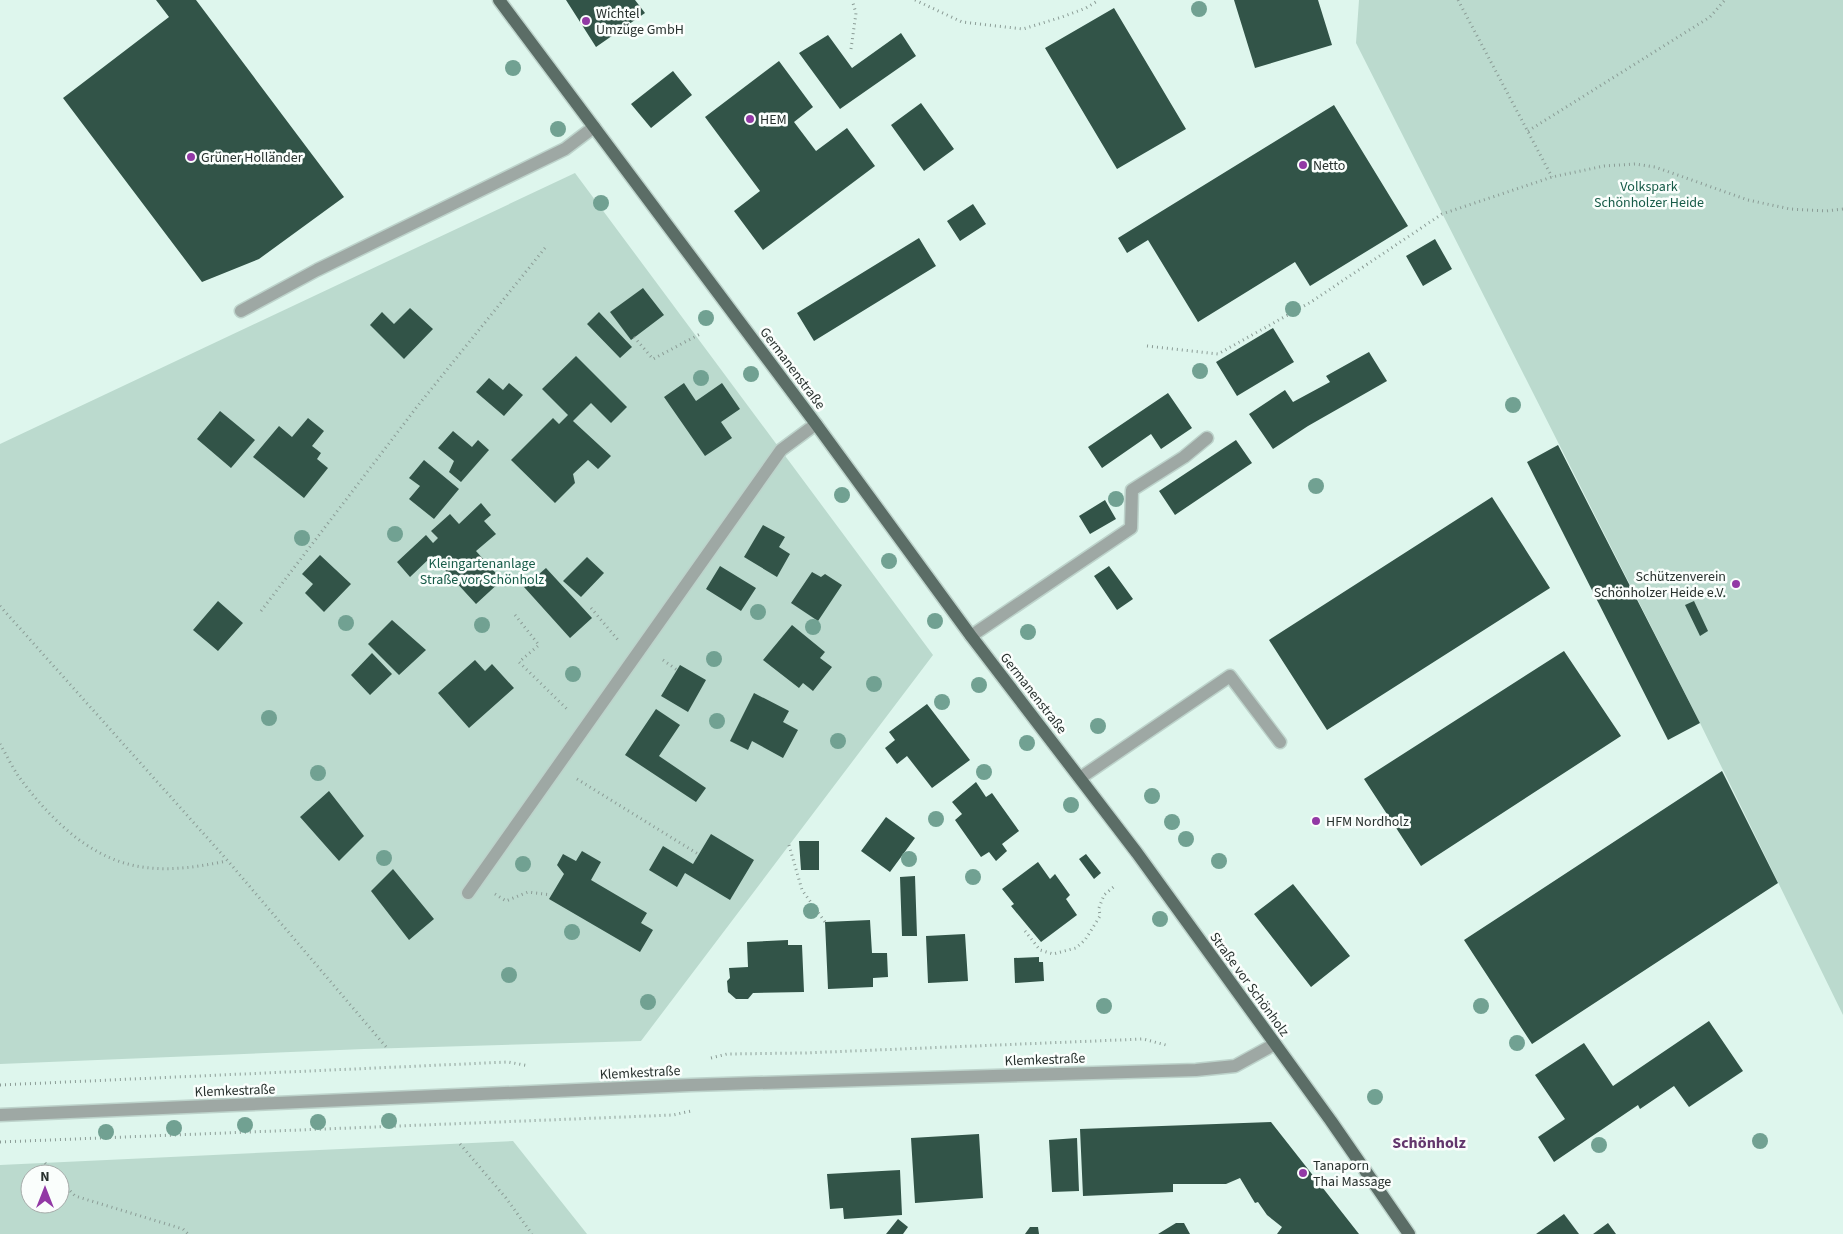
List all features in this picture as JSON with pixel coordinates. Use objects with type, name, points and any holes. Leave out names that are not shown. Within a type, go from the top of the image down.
[{"type":"main road","name":"Germanenstraße","points":[[503,1],[971,636],[1062,755]]},
{"type":"main road","name":"Straße vor Schönholz","points":[[1062,755],[1332,1121],[1409,1234]]},
{"type":"street","points":[[241,311],[318,270],[565,149],[594,127]]},
{"type":"street","points":[[468,893],[781,450],[816,424]]},
{"type":"street","points":[[971,636],[1131,528],[1132,490],[1184,457],[1207,438]]},
{"type":"street","points":[[1080,778],[1230,676],[1280,742]]},
{"type":"street","name":"Klemkestraße","points":[[0,1115],[701,1085],[1196,1070],[1235,1066],[1275,1044]]},
{"type":"path","points":[[851,49],[856,13],[852,0]]},
{"type":"path","points":[[915,0],[962,22],[1023,29],[1086,8],[1099,0]]},
{"type":"path","points":[[1458,0],[1552,177]]},
{"type":"path","points":[[1528,132],[1710,17],[1725,0]]},
{"type":"path","points":[[1147,346],[1218,354],[1311,302],[1442,214],[1552,177],[1604,166],[1635,164],[1655,167],[1748,200],[1790,209],[1826,211],[1843,209]]},
{"type":"path","points":[[261,611],[416,408],[545,248]]},
{"type":"path","points":[[634,338],[653,359],[702,333]]},
{"type":"path","points":[[0,606],[228,861],[387,1048]]},
{"type":"path","points":[[591,608],[624,647],[636,655]]},
{"type":"path","points":[[515,615],[539,645],[519,662],[585,727]]},
{"type":"path","points":[[0,744],[18,776],[55,819],[74,837],[105,855],[135,866],[165,869],[193,868],[228,861]]},
{"type":"path","points":[[557,767],[698,854]]},
{"type":"path","points":[[789,845],[802,890],[825,922]]},
{"type":"path","points":[[476,882],[506,902],[528,892],[551,895]]},
{"type":"path","points":[[1025,931],[1040,950],[1053,954],[1076,948],[1085,940],[1100,916],[1099,908],[1104,895],[1116,885]]},
{"type":"path","points":[[708,1059],[727,1054],[804,1053],[1143,1039],[1166,1045],[1174,1044]]},
{"type":"path","points":[[0,1085],[508,1062],[536,1067]]},
{"type":"path","points":[[0,1142],[446,1124]]},
{"type":"path","points":[[460,1144],[506,1198],[532,1234]]},
{"type":"path","points":[[70,1191],[75,1196],[183,1229],[188,1234]]},
{"type":"green space","name":"Volkspark Schönholzer Heide","points":[[1359,0],[1843,0],[1843,1015],[1700,723],[1356,43]]},
{"type":"green space","name":"Kleingartenanlage Straße vor Schönholz","points":[[575,173],[933,655],[641,1041],[364,1049],[0,1064],[0,444]]},
{"type":"green space","points":[[513,1141],[587,1234],[0,1234],[0,1165],[20,1164],[20,1214],[70,1214],[70,1164],[21,1164]]},
{"type":"building","name":"Grüner Holländer","points":[[156,0],[196,0],[344,197],[259,259],[202,282],[63,98],[169,17]]},
{"type":"building","points":[[566,0],[635,0],[645,13],[596,47]]},
{"type":"building","points":[[1234,0],[1318,0],[1332,45],[1255,68]]},
{"type":"building","points":[[1114,8],[1186,129],[1117,169],[1045,48]]},
{"type":"building","points":[[901,33],[916,56],[840,109],[799,53],[828,35],[852,68]]},
{"type":"building","points":[[779,61],[813,107],[794,122],[816,151],[847,128],[875,166],[763,250],[734,211],[760,191],[705,117]]},
{"type":"building","points":[[673,71],[692,95],[651,128],[631,104]]},
{"type":"building","points":[[921,103],[954,149],[924,171],[891,125]]},
{"type":"building","name":"Netto","points":[[1334,105],[1408,226],[1310,286],[1295,262],[1198,322],[1148,240],[1127,253],[1118,238]]},
{"type":"building","points":[[973,204],[986,224],[960,241],[947,221]]},
{"type":"building","points":[[919,238],[936,266],[814,341],[797,313]]},
{"type":"building","points":[[1435,239],[1452,269],[1423,286],[1406,256]]},
{"type":"building","points":[[643,288],[664,315],[631,340],[610,312]]},
{"type":"building","points":[[410,308],[433,329],[404,359],[370,325],[382,312],[394,324]]},
{"type":"building","points":[[599,312],[632,347],[620,358],[587,324]]},
{"type":"building","points":[[1273,328],[1294,362],[1237,396],[1216,362]]},
{"type":"building","points":[[1369,352],[1387,381],[1308,426],[1273,449],[1249,414],[1285,390],[1293,402],[1330,382],[1326,376]]},
{"type":"building","points":[[576,356],[627,407],[611,423],[591,403],[573,421],[611,456],[598,469],[588,460],[573,474],[575,483],[555,503],[511,460],[553,418],[559,424],[568,415],[542,389]]},
{"type":"building","points":[[489,378],[503,390],[509,383],[523,395],[504,416],[476,392]]},
{"type":"building","points":[[684,383],[696,401],[722,383],[740,409],[721,422],[732,438],[705,456],[664,397]]},
{"type":"building","points":[[1168,393],[1192,428],[1161,449],[1151,434],[1102,468],[1088,447]]},
{"type":"building","points":[[220,411],[255,440],[231,468],[197,439]]},
{"type":"building","points":[[308,418],[324,431],[312,446],[321,453],[317,459],[328,468],[304,498],[253,457],[279,426],[292,437]]},
{"type":"building","points":[[453,431],[472,447],[478,440],[489,450],[461,482],[449,472],[454,461],[438,448]]},
{"type":"building","points":[[1236,440],[1252,463],[1175,515],[1159,491]]},
{"type":"building","points":[[1558,445],[1700,723],[1668,740],[1527,462]]},
{"type":"building","points":[[424,460],[459,489],[434,519],[409,499],[420,486],[409,478]]},
{"type":"building","points":[[1492,497],[1550,588],[1327,730],[1269,640]]},
{"type":"building","points":[[1105,500],[1116,519],[1090,534],[1079,516]]},
{"type":"building","points":[[481,503],[491,515],[484,521],[496,534],[476,551],[502,580],[476,604],[432,556],[410,577],[397,562],[426,535],[433,543],[438,538],[431,531],[450,514],[459,524]]},
{"type":"building","points":[[763,525],[785,537],[779,547],[790,554],[777,577],[744,557]]},
{"type":"building","points":[[320,555],[351,584],[324,612],[305,593],[313,584],[302,574]]},
{"type":"building","points":[[587,557],[604,573],[581,597],[563,581]]},
{"type":"building","points":[[720,566],[756,588],[741,611],[706,589]]},
{"type":"building","points":[[1109,566],[1133,599],[1117,610],[1094,576]]},
{"type":"building","points":[[546,568],[592,618],[570,638],[524,587]]},
{"type":"building","points":[[812,572],[821,577],[825,574],[842,585],[818,621],[791,603]]},
{"type":"building","points":[[218,601],[243,623],[218,651],[193,630]]},
{"type":"building","points":[[1694,601],[1708,631],[1700,636],[1685,605]]},
{"type":"building","points":[[392,620],[426,650],[399,675],[368,644]]},
{"type":"building","points":[[792,625],[825,652],[820,658],[832,667],[813,691],[803,683],[799,688],[763,660]]},
{"type":"building","points":[[1564,651],[1621,736],[1421,866],[1364,779]]},
{"type":"building","points":[[372,653],[392,674],[370,695],[351,675]]},
{"type":"building","points":[[475,660],[485,671],[492,664],[514,688],[469,728],[438,693]]},
{"type":"building","points":[[680,665],[706,680],[688,712],[661,696]]},
{"type":"building","points":[[754,693],[789,711],[783,722],[798,730],[783,758],[752,741],[748,750],[730,741]]},
{"type":"building","points":[[927,704],[970,760],[932,788],[907,756],[897,764],[885,748],[895,740],[889,732]]},
{"type":"building","points":[[656,709],[680,725],[659,756],[706,788],[696,802],[625,755]]},
{"type":"building","points":[[1722,771],[1778,883],[1532,1044],[1464,940]]},
{"type":"building","points":[[976,782],[986,797],[992,793],[1019,831],[1002,844],[1007,851],[996,861],[989,852],[981,857],[955,820],[962,814],[952,802]]},
{"type":"building","points":[[329,791],[364,836],[339,861],[300,817]]},
{"type":"building","points":[[886,817],[915,838],[890,872],[861,851]]},
{"type":"building","points":[[711,834],[754,860],[730,900],[685,873],[677,887],[649,870],[663,846],[693,864]]},
{"type":"building","points":[[799,841],[819,841],[819,870],[801,870]]},
{"type":"building","points":[[582,851],[601,862],[591,880],[647,913],[641,923],[653,930],[640,952],[549,899],[564,874],[557,865],[563,854],[576,861]]},
{"type":"building","points":[[1086,854],[1101,873],[1094,879],[1079,859]]},
{"type":"building","points":[[1038,862],[1050,879],[1055,874],[1070,895],[1066,899],[1077,915],[1041,942],[1011,906],[1014,904],[1002,889]]},
{"type":"building","points":[[393,869],[434,919],[409,940],[371,891]]},
{"type":"building","points":[[915,876],[917,936],[902,936],[900,877]]},
{"type":"building","points":[[1293,884],[1350,956],[1311,987],[1254,914]]},
{"type":"building","points":[[870,920],[872,953],[887,953],[888,977],[873,978],[873,987],[828,989],[825,922]]},
{"type":"building","points":[[965,934],[968,981],[928,983],[926,936]]},
{"type":"building","points":[[788,940],[788,945],[802,945],[804,992],[753,993],[748,999],[736,999],[728,992],[729,968],[748,967],[747,942]]},
{"type":"building","points":[[1039,957],[1039,962],[1043,962],[1044,981],[1015,983],[1014,958]]},
{"type":"building","points":[[1709,1021],[1743,1071],[1689,1107],[1674,1086],[1640,1109],[1638,1105],[1554,1162],[1538,1137],[1565,1119],[1535,1075],[1584,1043],[1613,1086]]},
{"type":"building","points":[[1271,1122],[1359,1234],[1277,1234],[1282,1227],[1267,1215],[1258,1202],[1255,1203],[1240,1178],[1226,1184],[1173,1184],[1173,1192],[1083,1196],[1080,1129]]},
{"type":"building","points":[[979,1134],[983,1198],[915,1203],[911,1138]]},
{"type":"building","points":[[1077,1138],[1079,1191],[1052,1192],[1049,1140]]},
{"type":"building","points":[[900,1170],[902,1215],[844,1219],[843,1208],[830,1209],[827,1174]]},
{"type":"building","points":[[1564,1214],[1579,1234],[1536,1234]]},
{"type":"building","points":[[898,1219],[908,1227],[903,1234],[886,1234]]},
{"type":"building","points":[[1176,1223],[1184,1223],[1190,1234],[1158,1234]]},
{"type":"building","points":[[1608,1223],[1616,1234],[1593,1234]]},
{"type":"building","points":[[1030,1227],[1038,1227],[1039,1234],[1025,1234]]},
{"type":"place","name":"Wichtel Umzüge GmbH","points":[[586,21]]},
{"type":"place","name":"HEM","points":[[750,119]]},
{"type":"place","name":"Grüner Holländer","points":[[191,157]]},
{"type":"place","name":"Netto","points":[[1303,165]]},
{"type":"place","name":"Schützenverein Schönholzer Heide e.V.","points":[[1736,584]]},
{"type":"place","name":"HFM Nordholz","points":[[1316,821]]},
{"type":"place","name":"Tanaporn Thai Massage","points":[[1303,1173]]},
{"type":"district","name":"Schönholz","points":[[1429,1142]]}]
